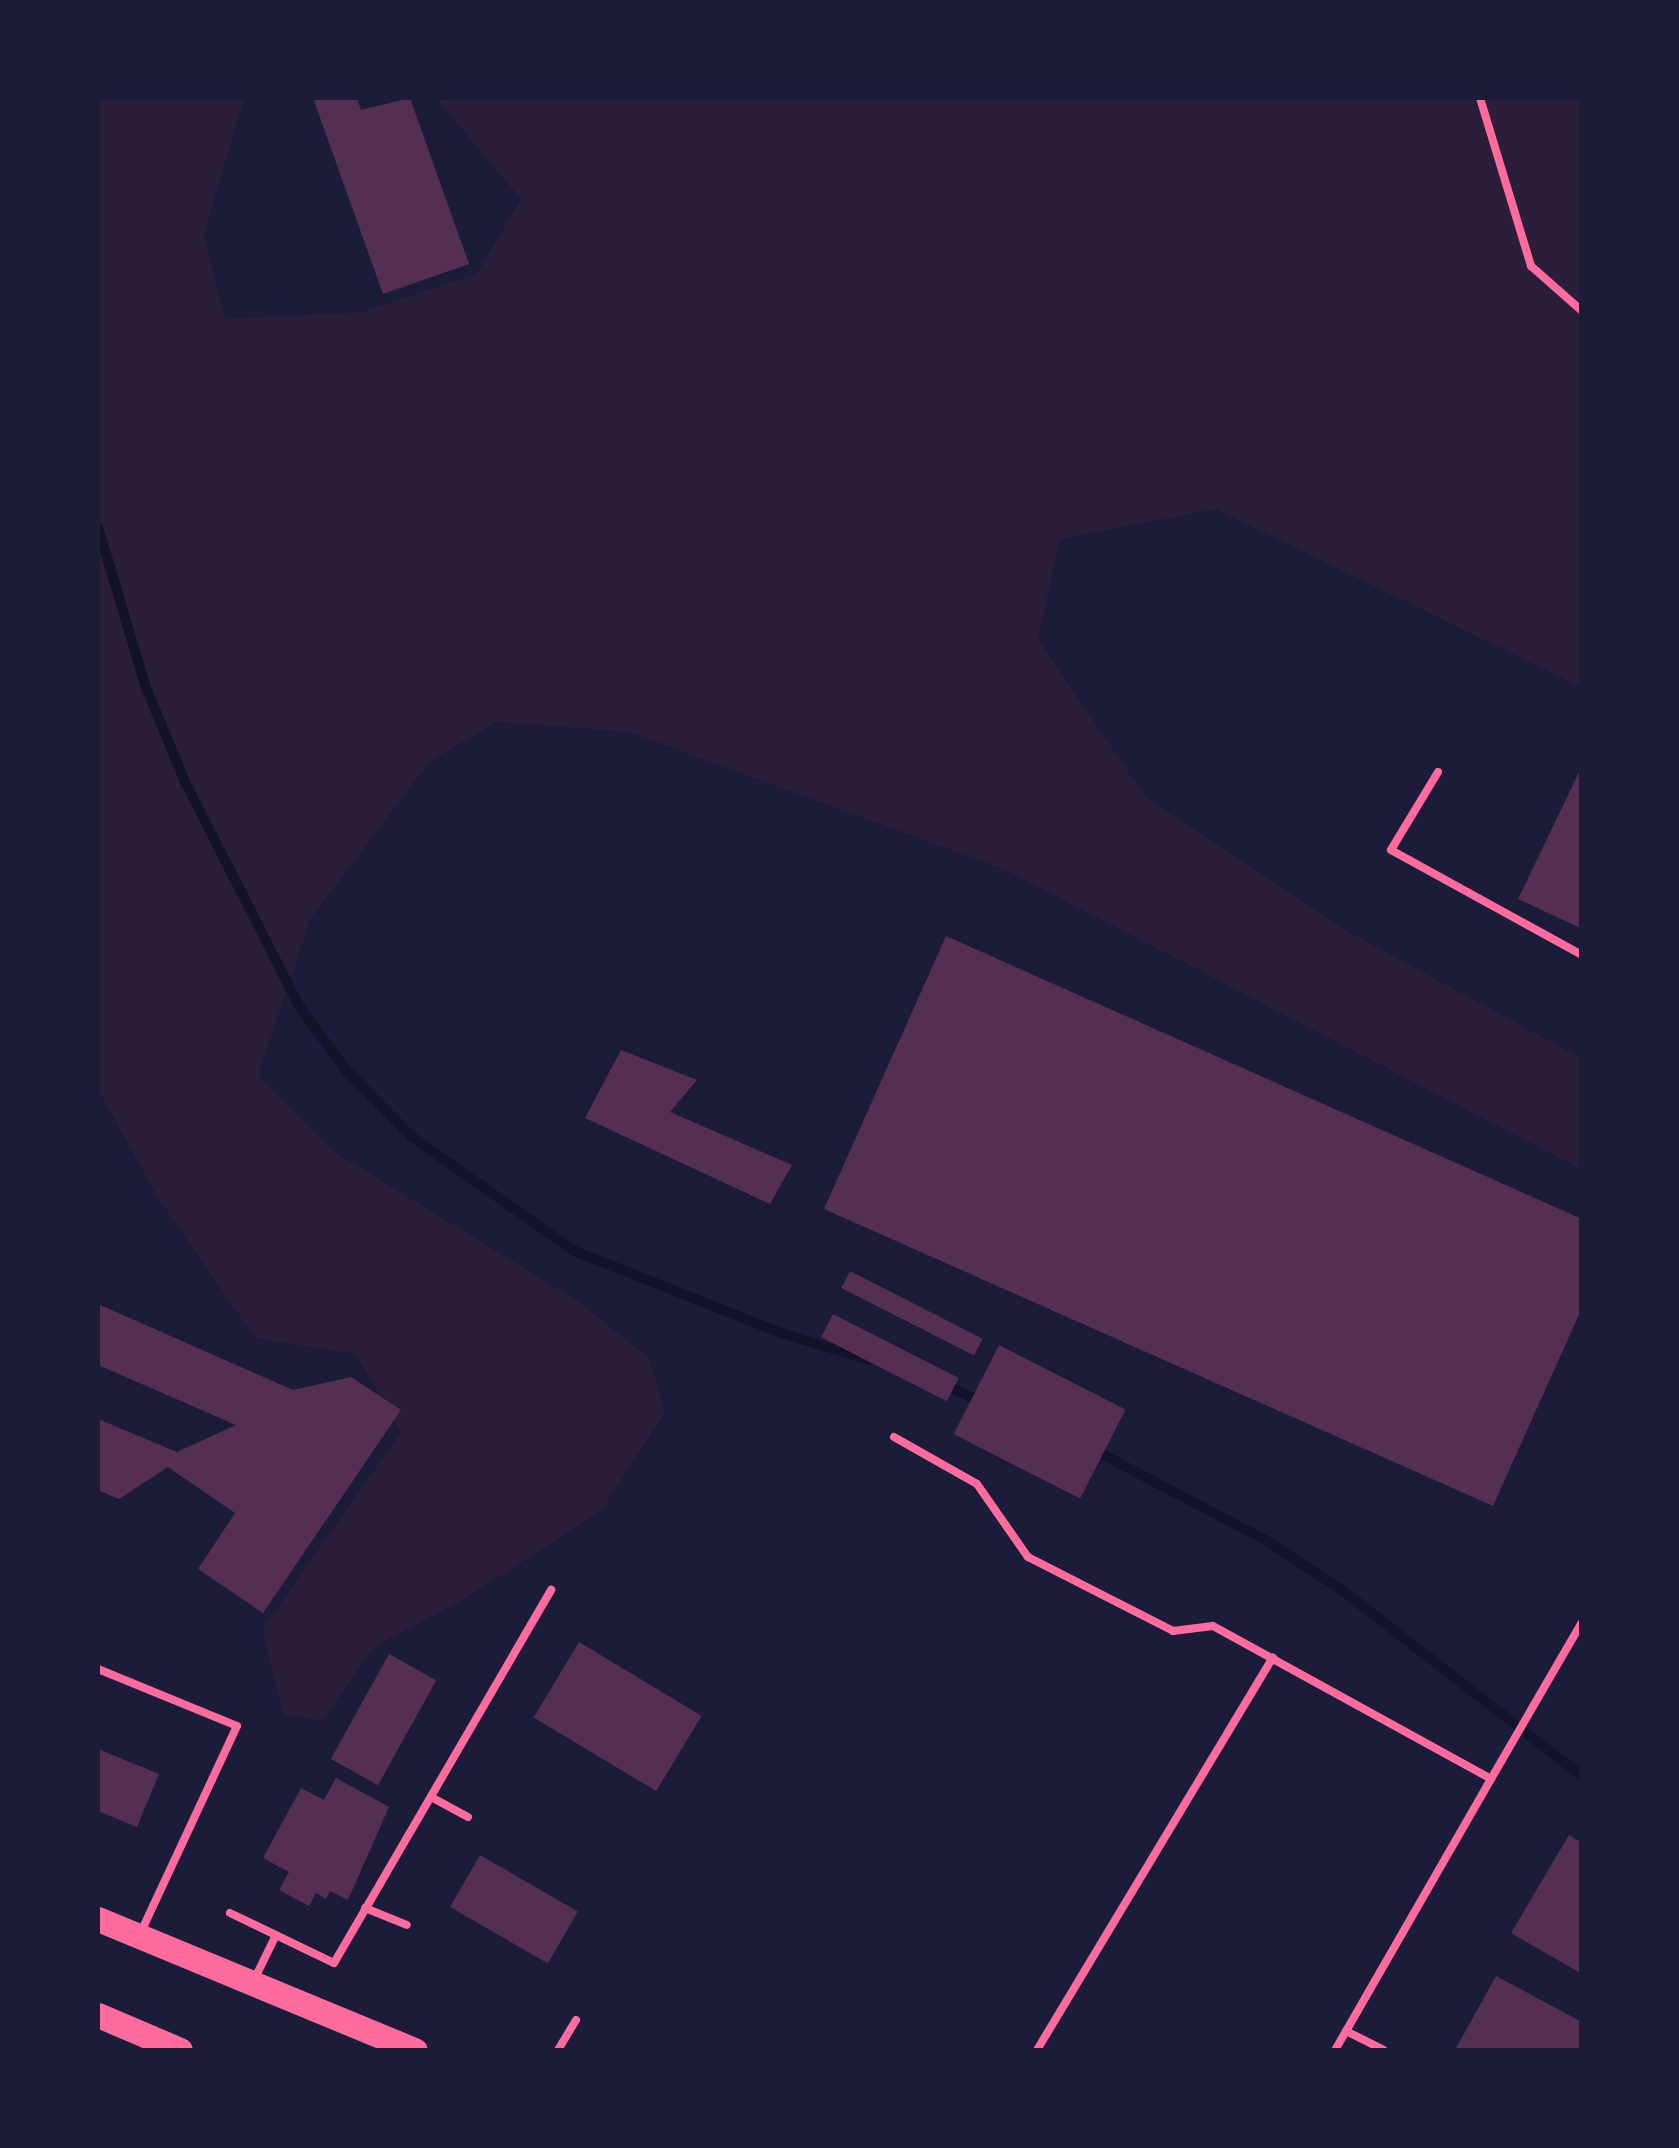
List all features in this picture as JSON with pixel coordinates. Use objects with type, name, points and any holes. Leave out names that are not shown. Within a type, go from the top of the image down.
[{"type":"main road","points":[[98,1919],[414,2050]]},
{"type":"main road","points":[[98,2015],[180,2050]]},
{"type":"lane","points":[[1480,98],[1531,266],[1582,311]]},
{"type":"lane","points":[[1438,772],[1391,850],[1582,955]]},
{"type":"lane","points":[[894,1437],[976,1484],[1028,1557],[1173,1631],[1213,1626],[1490,1780]]},
{"type":"lane","points":[[230,1913],[334,1962],[552,1590]]},
{"type":"lane","points":[[1335,2050],[1582,1622]]},
{"type":"lane","points":[[1037,2050],[1273,1658]]},
{"type":"lane","points":[[98,1669],[237,1726],[140,1936]]},
{"type":"lane","points":[[431,1796],[468,1818]]},
{"type":"lane","points":[[365,1908],[407,1925]]},
{"type":"lane","points":[[252,1983],[276,1935]]},
{"type":"lane","points":[[558,2050],[576,2020]]},
{"type":"lane","points":[[1346,2031],[1384,2050]]},
{"type":"shaded area","points":[[98,98],[244,98],[204,235],[225,319],[362,312],[477,274],[521,199],[436,98],[1581,98],[1581,687],[1216,509],[1060,539],[1038,639],[1146,798],[1345,930],[1581,1058],[1581,1169],[1006,870],[629,732],[497,722],[430,761],[311,918],[258,1076],[333,1151],[579,1302],[649,1358],[665,1412],[601,1511],[461,1601],[375,1646],[322,1721],[283,1714],[262,1630],[401,1432],[356,1354],[255,1338],[158,1198],[98,1089]]},
{"type":"building","points":[[313,98],[357,98],[361,110],[410,98],[469,264],[383,294]]},
{"type":"building","points":[[1582,766],[1582,929],[1518,899]]},
{"type":"building","points":[[946,936],[1582,1219],[1582,1308],[1493,1506],[824,1209]]},
{"type":"building","points":[[621,1050],[697,1080],[670,1112],[792,1165],[770,1204],[585,1118]]},
{"type":"building","points":[[850,1271],[983,1339],[974,1356],[841,1288]]},
{"type":"building","points":[[98,1304],[293,1390],[351,1377],[401,1410],[263,1613],[198,1569],[235,1513],[168,1467],[119,1499],[98,1490],[98,1419],[177,1452],[236,1425],[98,1365]]},
{"type":"building","points":[[833,1314],[959,1378],[947,1401],[821,1337]]},
{"type":"building","points":[[999,1345],[1126,1409],[1080,1499],[954,1434]]},
{"type":"building","points":[[579,1642],[702,1716],[656,1791],[534,1717]]},
{"type":"building","points":[[389,1654],[436,1680],[378,1785],[331,1759]]},
{"type":"building","points":[[98,1749],[159,1774],[137,1827],[98,1811]]},
{"type":"building","points":[[336,1778],[389,1807],[348,1900],[330,1891],[326,1899],[316,1893],[309,1906],[279,1890],[289,1872],[263,1858],[301,1788],[324,1800]]},
{"type":"building","points":[[1569,1835],[1582,1843],[1582,1974],[1511,1933]]},
{"type":"building","points":[[480,1855],[578,1912],[548,1963],[450,1907]]},
{"type":"building","points":[[1496,1976],[1582,2022],[1582,2050],[1455,2050]]},
{"type":"waterway","points":[[98,527],[145,685],[185,782],[300,1008],[347,1071],[412,1137],[574,1251],[784,1334],[870,1360]]},
{"type":"waterway","points":[[942,1385],[982,1401]]},
{"type":"waterway","points":[[1094,1450],[1267,1541],[1342,1590],[1582,1776]]}]
